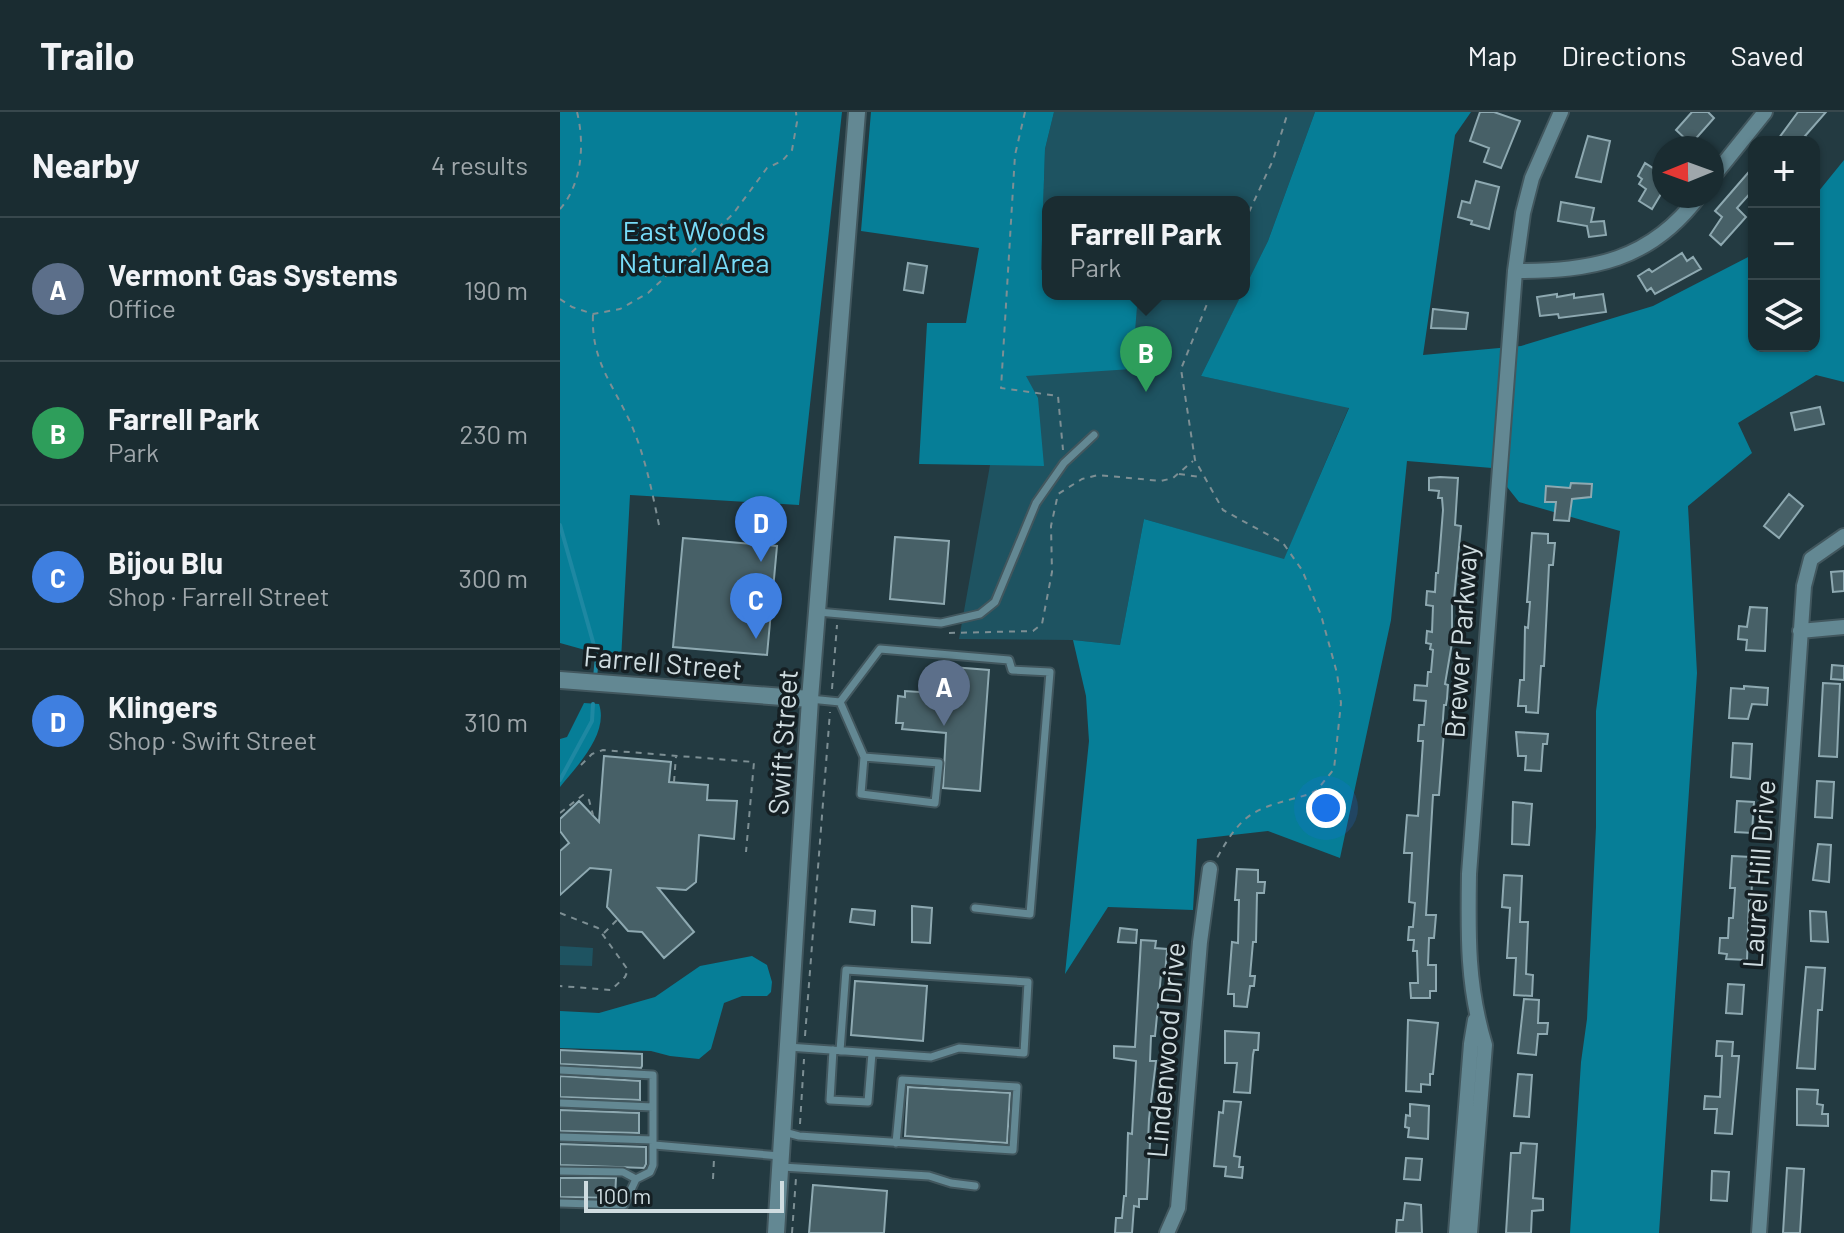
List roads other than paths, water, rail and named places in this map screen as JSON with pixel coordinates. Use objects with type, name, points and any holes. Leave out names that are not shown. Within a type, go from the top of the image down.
[{"type":"street","name":"Swift Street","points":[[776,1233],[786,1163],[782,1132],[796,1047],[810,699],[857,112]]},
{"type":"street","name":"Brewer Parkway","points":[[1470,1233],[1485,1045],[1476,1015],[1467,951],[1469,874],[1515,271],[1523,213],[1532,178],[1561,112]]},
{"type":"street","points":[[1724,163],[1765,112]]},
{"type":"street","points":[[1515,271],[1552,271],[1616,259],[1645,247],[1669,231],[1689,208]]},
{"type":"street","name":"Laurel Hill Drive","points":[[1759,1233],[1807,566],[1817,554],[1844,536]]},
{"type":"street","points":[[1800,631],[1844,627]]},
{"type":"street","name":"Farrell Street","points":[[568,680],[810,699]]},
{"type":"street","name":"Lindenwood Drive","points":[[1167,1233],[1178,1208],[1200,942],[1210,869]]},
{"type":"street","name":"Brewer Parkway","points":[[1456,1233],[1476,1015]]},
{"type":"lane","points":[[818,612],[941,623],[980,614],[995,602],[1036,503],[1064,463],[1094,435]]},
{"type":"lane","points":[[835,702],[880,649],[1009,660],[1012,670],[1050,672],[1030,914],[975,908]]},
{"type":"lane","points":[[810,699],[835,702]]},
{"type":"lane","points":[[835,702],[864,757],[861,794],[935,803],[939,763],[864,757]]},
{"type":"lane","points":[[796,1047],[836,1050],[872,1053],[931,1057],[959,1048],[1024,1053],[1028,982],[846,970],[836,1050],[830,1100],[868,1102],[872,1053]]},
{"type":"lane","points":[[560,1070],[653,1075],[654,1143],[650,1172],[636,1179],[624,1205],[560,1203]]},
{"type":"lane","points":[[782,1132],[799,1136],[896,1143],[1013,1150],[1017,1087],[902,1080],[896,1143]]},
{"type":"lane","points":[[560,1103],[653,1107]]},
{"type":"lane","points":[[560,1137],[715,1150],[786,1163],[929,1176],[975,1186]]},
{"type":"lane","points":[[560,1171],[623,1172],[636,1179]]},
{"type":"waterway","points":[[560,525],[597,656],[595,678]]},
{"type":"waterway","points":[[560,780],[592,721],[593,704]]},
{"type":"place","name":"Farrell Park","points":[[1146,392]]},
{"type":"place","name":"Klingers","points":[[761,562]]},
{"type":"place","name":"Bijou Blu","points":[[756,639]]},
{"type":"place","name":"Vermont Gas Systems","points":[[944,726]]},
{"type":"park label","name":"East Woods Natural Area","points":[[694,246]]}]
